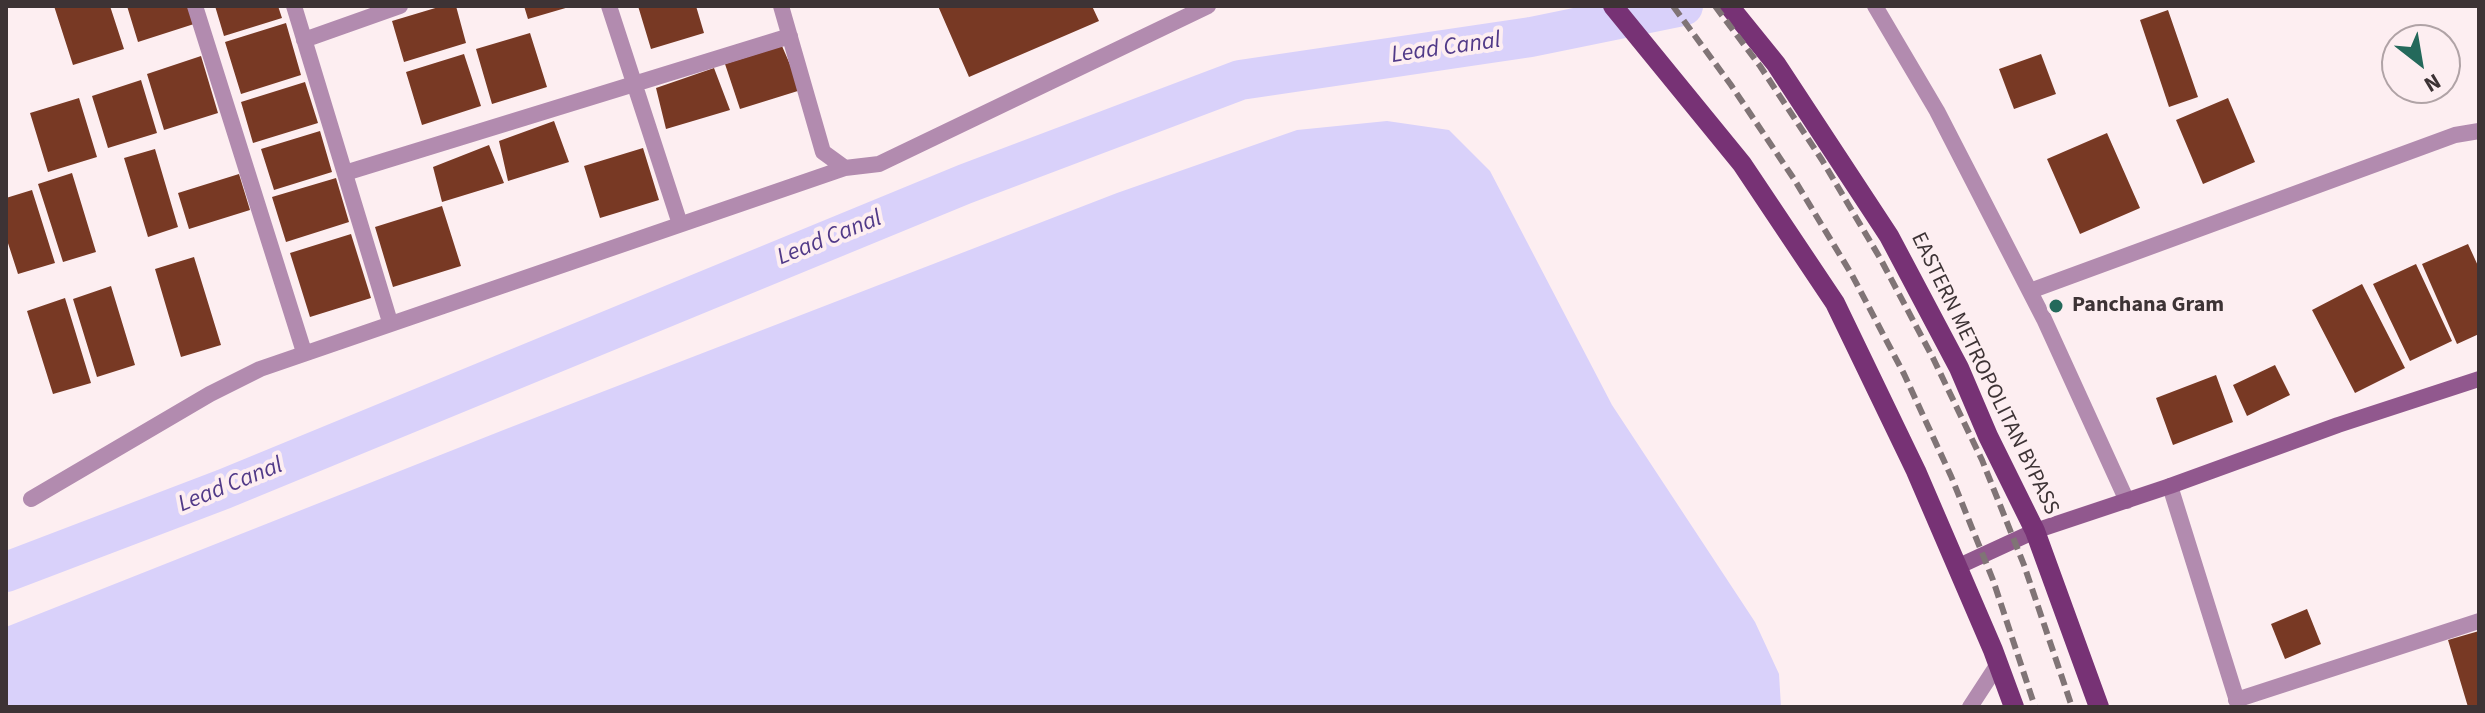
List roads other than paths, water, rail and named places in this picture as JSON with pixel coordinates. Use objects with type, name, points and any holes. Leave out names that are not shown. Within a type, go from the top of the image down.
[{"type":"main road","points":[[1613,6],[1742,164],[1835,303],[1916,471],[2014,707]]},
{"type":"main road","name":"EASTERN METROPOLITAN BYPASS","points":[[1729,6],[1776,64],[1889,236],[1959,368],[1988,436],[2035,531],[2099,707]]},
{"type":"street","points":[[195,6],[304,352]]},
{"type":"street","points":[[294,6],[390,322]]},
{"type":"street","points":[[304,40],[400,6]]},
{"type":"street","points":[[609,6],[680,224]]},
{"type":"street","points":[[781,6],[823,152],[845,168]]},
{"type":"street","points":[[31,499],[210,394],[260,369],[845,168],[879,164],[1208,6]]},
{"type":"street","points":[[1876,8],[1937,111],[2030,291],[2127,501]]},
{"type":"street","points":[[345,173],[790,36]]},
{"type":"street","points":[[2030,291],[2455,135],[2479,131]]},
{"type":"street","points":[[1957,567],[2035,531],[2479,379]]},
{"type":"street","points":[[2170,486],[2238,703],[2479,621]]},
{"type":"street","points":[[1970,707],[1998,664]]},
{"type":"waterway","name":"Lead Canal","points":[[6,572],[224,489],[965,184],[1240,80],[1531,37],[1683,6]]},
{"type":"railway","points":[[1673,6],[1794,179],[1852,275],[1904,374],[1951,476],[1993,580],[2035,707]]},
{"type":"railway","points":[[1715,6],[1760,66],[1822,160],[1880,258],[1933,358],[1982,460],[2024,565],[2072,707]]},
{"type":"place","name":"Panchana Gram","points":[[2056,306]]}]
